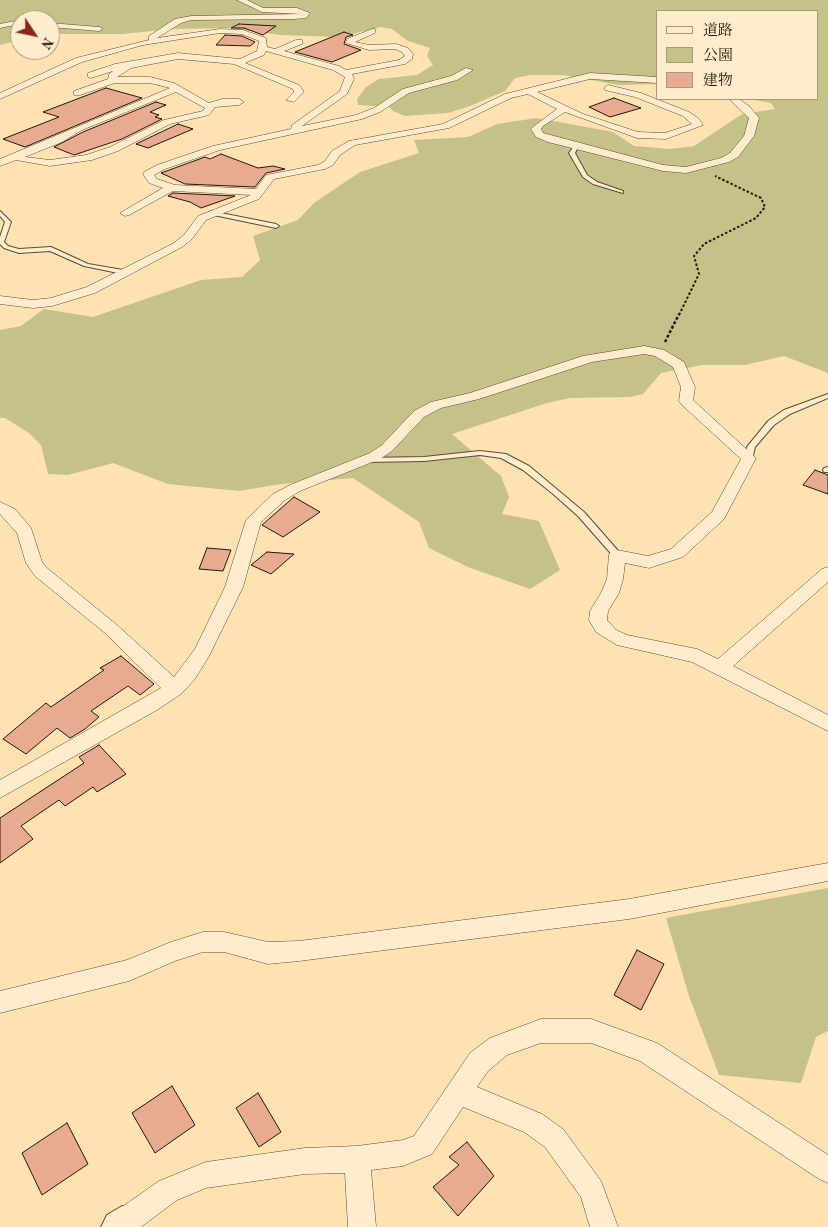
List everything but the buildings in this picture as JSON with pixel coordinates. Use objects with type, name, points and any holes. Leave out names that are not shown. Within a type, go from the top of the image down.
[{"type":"street","points":[[143,43],[184,19],[294,17],[303,16],[306,13],[297,10],[262,10],[241,0]]},
{"type":"street","points":[[60,26],[99,29]]},
{"type":"street","points":[[0,96],[86,57],[143,43],[207,32],[231,30],[260,37],[263,40],[264,48],[259,55],[236,62]]},
{"type":"street","points":[[264,48],[346,73],[402,62],[408,57],[409,54],[405,50],[396,46],[369,48],[350,43],[350,41],[372,31]]},
{"type":"street","points":[[277,51],[299,42]]},
{"type":"street","points":[[91,75],[115,67],[124,67],[178,56],[197,56],[236,62],[296,87],[299,92],[291,100]]},
{"type":"street","points":[[115,80],[113,74],[124,67]]},
{"type":"street","points":[[259,192],[171,188],[153,181],[148,174],[160,167],[203,152],[359,117],[377,110],[406,91],[454,78],[469,70]]},
{"type":"street","points":[[286,132],[323,109],[344,92],[350,79],[346,73]]},
{"type":"street","points":[[2,302],[33,304],[59,300],[91,290],[178,245],[188,237],[202,218],[211,213],[247,202],[259,192],[270,177],[321,167],[352,143],[446,126],[500,98],[565,83],[600,76],[640,81],[656,80]]},
{"type":"street","points":[[16,157],[29,161],[50,163],[88,158],[114,149],[167,122],[206,113],[211,108],[178,88],[150,80],[129,82],[115,80],[77,93]]},
{"type":"street","points":[[529,91],[563,109],[614,128],[649,136],[675,134],[698,125],[695,120],[686,114],[629,92],[565,83]]},
{"type":"street","points":[[0,163],[59,140],[79,128],[178,88]]},
{"type":"street","points":[[563,109],[540,124],[537,132],[544,138],[672,170],[698,168],[725,160],[734,155],[749,136],[754,118],[746,108],[734,100]]},
{"type":"street","points":[[208,106],[222,102],[239,102]]},
{"type":"street","points":[[125,213],[171,188]]},
{"type":"street","points":[[0,790],[135,714],[174,689],[188,674],[202,651],[234,587],[254,520],[279,497],[295,488],[366,460],[387,448],[406,425],[419,414],[436,405],[482,394],[610,354],[644,350],[672,359],[684,373],[688,387],[686,401],[748,458],[718,516],[677,552],[649,562],[617,555],[615,579],[610,593],[599,611],[598,620],[602,628],[623,640],[697,656],[828,724]]},
{"type":"street","points":[[0,507],[9,513],[25,532],[34,563],[41,572],[111,629],[174,689]]},
{"type":"street","points":[[720,667],[828,573]]},
{"type":"street","points":[[0,1002],[39,991],[80,984],[130,970],[171,952],[203,942],[224,942],[268,952],[299,951],[629,909],[711,892],[766,885],[828,872]]},
{"type":"street","points":[[122,1226],[168,1190],[206,1175],[305,1161],[357,1159],[403,1153],[424,1145],[479,1062],[499,1046],[541,1031],[591,1031],[648,1052],[828,1170]]},
{"type":"street","points":[[459,1093],[533,1123],[554,1138],[592,1190],[604,1227]]},
{"type":"street","points":[[357,1159],[362,1227]]},
{"type":"lane","points":[[576,147],[572,153],[585,176],[594,183],[621,192]]},
{"type":"lane","points":[[0,213],[8,222],[1,242],[6,247],[19,250],[47,248],[86,265],[123,272]]},
{"type":"lane","points":[[211,213],[276,226]]},
{"type":"lane","points":[[748,458],[751,447],[771,423],[787,412],[827,397]]},
{"type":"lane","points":[[366,460],[424,459],[480,453],[503,456],[526,468],[555,491],[581,514],[617,555]]},
{"type":"path","points":[[659,354],[700,274],[694,256],[704,244],[756,218],[765,207],[761,198],[698,168]]},
{"type":"green space","points":[[0,0],[828,0],[828,373],[784,356],[745,365],[702,365],[661,373],[643,394],[630,397],[570,398],[547,403],[452,434],[501,476],[509,497],[502,514],[539,521],[560,570],[530,589],[468,567],[429,548],[419,522],[353,478],[281,484],[239,491],[168,484],[113,463],[68,475],[48,474],[41,445],[29,433],[5,418],[0,418],[0,330],[21,326],[44,309],[93,317],[201,280],[242,277],[260,260],[253,236],[298,220],[314,203],[360,172],[419,153],[414,140],[468,137],[497,124],[537,118],[613,132],[634,146],[670,149],[694,146],[742,114],[775,109],[771,103],[754,100],[818,100],[818,10],[656,10],[656,84],[618,85],[563,75],[531,75],[515,78],[505,91],[470,106],[448,113],[405,116],[393,111],[389,107],[358,105],[357,99],[366,87],[379,79],[417,75],[433,65],[427,56],[430,48],[408,41],[392,29],[381,27],[340,37],[280,35],[231,28],[172,29],[123,34],[60,34],[60,10],[10,10],[10,42],[0,45]]},
{"type":"green space","points":[[828,888],[828,1031],[816,1037],[801,1083],[719,1075],[689,996],[666,918]]}]
